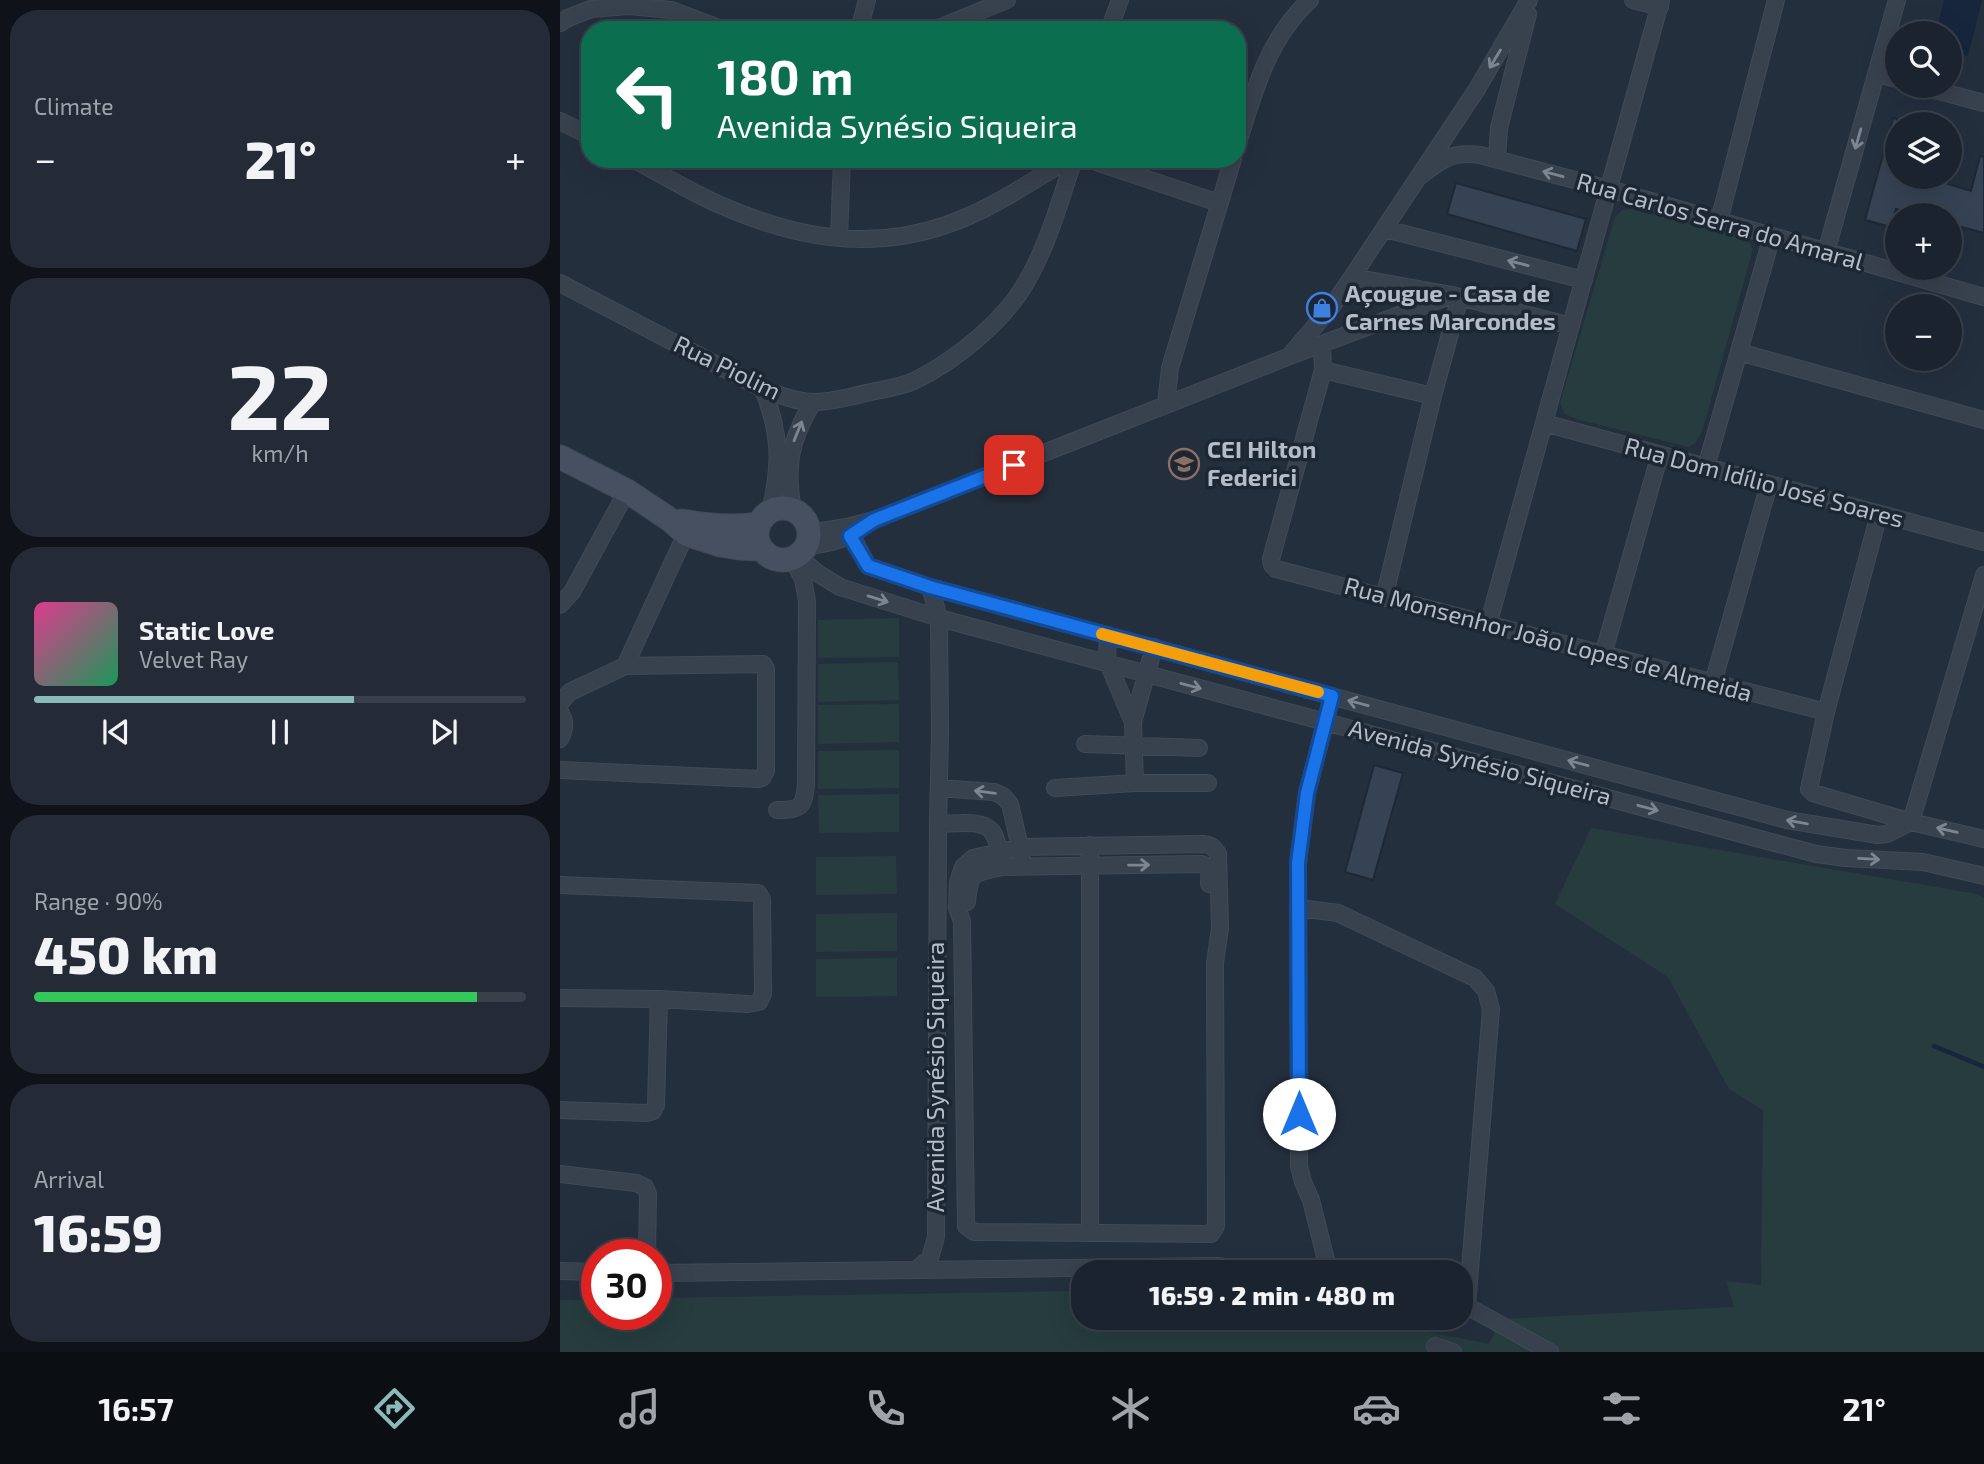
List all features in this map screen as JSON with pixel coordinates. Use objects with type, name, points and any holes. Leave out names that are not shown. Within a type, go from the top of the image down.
[{"type":"street","points":[[861,21],[866,0]]},
{"type":"street","points":[[956,21],[1007,0]]},
{"type":"street","points":[[1112,21],[1120,0]]},
{"type":"street","points":[[1246,118],[1259,77],[1276,40],[1310,0]]},
{"type":"street","points":[[1497,159],[1499,128],[1530,0]]},
{"type":"street","points":[[1290,356],[1333,304],[1385,229],[1477,89],[1530,0]]},
{"type":"street","points":[[1488,625],[1660,3],[1633,0]]},
{"type":"street","points":[[1719,221],[1776,0]]},
{"type":"street","points":[[1826,252],[1897,0]]},
{"type":"street","points":[[560,23],[591,9],[629,6],[671,10],[700,21]]},
{"type":"street","points":[[1876,74],[1885,76]]},
{"type":"street","points":[[1962,97],[1984,103]]},
{"type":"street","points":[[560,121],[581,132]]},
{"type":"street","name":"Rua Carlos Serra do Amaral","points":[[1419,177],[1452,155],[1467,153],[1497,159],[1984,297]]},
{"type":"street","points":[[650,168],[717,204],[764,222],[807,234],[839,238],[903,237],[947,225],[991,205],[1055,168]]},
{"type":"street","points":[[839,238],[842,168]]},
{"type":"street","name":"Rua Piolim","points":[[560,283],[762,390],[813,402],[837,400],[912,382],[951,360],[1005,313],[1028,280],[1046,241],[1068,168]]},
{"type":"street","points":[[1114,168],[1219,203]]},
{"type":"street","points":[[1166,404],[1170,368],[1230,168]]},
{"type":"street","points":[[1385,229],[1584,280]]},
{"type":"street","points":[[1706,467],[1772,236]]},
{"type":"street","points":[[1352,277],[1456,296],[1571,326]]},
{"type":"street","points":[[762,390],[772,412],[778,453],[776,476],[764,518],[757,532],[761,549],[771,558],[785,560],[801,549],[832,542],[848,531],[874,520],[1166,404],[1456,296]]},
{"type":"street","points":[[1384,598],[1456,296]]},
{"type":"street","points":[[1322,345],[1324,370],[1433,396]]},
{"type":"street","points":[[1739,352],[1984,420]]},
{"type":"street","name":"Rua Monsenhor João Lopes de Almeida","points":[[1324,370],[1271,559],[1276,569],[1825,712]]},
{"type":"street","points":[[793,510],[789,489],[791,452],[795,435],[813,402]]},
{"type":"street","name":"Rua Dom Idílio José Soares","points":[[1544,423],[1984,542]]},
{"type":"street","points":[[1603,655],[1660,454]]},
{"type":"street","points":[[560,457],[627,491],[668,519],[721,545],[761,549]]},
{"type":"street","points":[[1713,683],[1769,484]]},
{"type":"street","points":[[560,605],[572,592],[627,491]]},
{"type":"street","points":[[689,528],[740,527],[764,518],[777,509],[793,510],[804,519],[801,549],[807,601],[806,784],[800,807],[777,810]]},
{"type":"street","points":[[1880,514],[1825,712],[1809,789],[1813,793],[1911,822],[1984,839]]},
{"type":"street","points":[[625,666],[689,528]]},
{"type":"street","points":[[848,531],[868,566],[849,589]]},
{"type":"street","name":"Avenida Synésio Siqueira","points":[[801,549],[819,574],[840,586],[939,618],[1816,854],[1923,862],[1984,876]]},
{"type":"street","name":"Avenida Synésio Siqueira","points":[[868,566],[930,587],[1787,820],[1878,835],[1887,834],[1911,822]]},
{"type":"street","points":[[1911,822],[1984,575]]},
{"type":"street","name":"Avenida Synésio Siqueira","points":[[916,1270],[930,1258],[936,1237],[939,618],[930,587]]},
{"type":"street","points":[[1108,635],[1107,662],[1133,722]]},
{"type":"street","points":[[1135,783],[1133,722],[1154,647]]},
{"type":"street","points":[[560,703],[570,692],[625,666],[763,664],[765,669],[766,771],[758,779],[560,770]]},
{"type":"street","points":[[1326,1260],[1299,1166],[1298,863],[1307,793],[1332,696]]},
{"type":"street","points":[[560,712],[564,721],[564,732],[560,739]]},
{"type":"street","points":[[1085,744],[1199,748]]},
{"type":"street","points":[[1055,788],[1135,783],[1208,783]]},
{"type":"street","points":[[939,788],[994,792],[1003,796],[1010,804],[1023,866]]},
{"type":"street","points":[[938,824],[983,825],[990,828],[995,835],[1002,867]]},
{"type":"street","points":[[1203,844],[1215,848],[1218,854],[1220,928],[1215,963],[1216,1226],[1211,1234],[974,1232],[966,1226],[962,921],[957,908],[958,882],[963,866],[973,858],[1021,847],[1090,845],[1203,844]]},
{"type":"street","points":[[1090,845],[1090,1233]]},
{"type":"street","points":[[962,921],[967,909],[972,876],[1002,867],[1206,865],[1209,869],[1210,934],[1215,963]]},
{"type":"street","points":[[560,885],[755,892],[762,899],[764,994],[760,1002],[748,1004],[659,999],[560,998]]},
{"type":"street","points":[[1299,908],[1338,913],[1475,978],[1486,991],[1491,1009],[1468,1260]]},
{"type":"street","points":[[560,1110],[653,1111],[656,1105],[659,999]]},
{"type":"street","points":[[560,1174],[636,1183],[645,1187],[648,1194],[647,1239]]},
{"type":"street","points":[[672,1272],[1071,1268]]},
{"type":"street","points":[[560,1271],[581,1272]]},
{"type":"street","points":[[1473,1310],[1550,1352]]},
{"type":"street","points":[[1516,1334],[1520,1352]]},
{"type":"street","points":[[1435,1346],[1453,1352]]},
{"type":"green space","points":[[1631,209],[1746,237],[1753,249],[1702,432],[1689,447],[1576,419],[1564,413],[1560,403],[1615,217],[1622,210]]},
{"type":"green space","points":[[899,618],[899,657],[818,658],[818,620]]},
{"type":"green space","points":[[898,662],[899,700],[818,702],[818,664]]},
{"type":"green space","points":[[899,704],[899,742],[818,744],[818,705]]},
{"type":"green space","points":[[899,750],[899,788],[818,789],[818,751]]},
{"type":"green space","points":[[899,794],[899,832],[819,833],[818,795]]},
{"type":"green space","points":[[1591,828],[1977,894],[1984,898],[1984,1352],[560,1352],[560,1300],[581,1299],[581,1330],[672,1330],[672,1298],[1071,1291],[1071,1330],[1419,1330],[1489,1344],[1501,1319],[1734,1307],[1726,1281],[1761,1285],[1763,1110],[1729,1089],[1668,977],[1555,904]]},
{"type":"green space","points":[[896,856],[897,894],[816,895],[816,857]]},
{"type":"green space","points":[[897,913],[897,951],[816,952],[816,914]]},
{"type":"green space","points":[[897,958],[897,996],[816,997],[816,959]]},
{"type":"water","points":[[1944,0],[1982,0],[1968,56],[1962,55],[1962,21],[1939,21]]},
{"type":"building","points":[[1885,147],[1885,189],[1962,188],[1971,191],[1980,156],[1984,157],[1984,233],[1962,227],[1962,203],[1885,203],[1885,225],[1865,220]]},
{"type":"building","points":[[1456,183],[1586,219],[1577,251],[1447,214]]},
{"type":"building","points":[[1374,765],[1403,773],[1373,880],[1345,872]]},
{"type":"waterway","points":[[1934,1046],[1984,1067]]},
{"type":"slow traffic","points":[[1102,634],[1318,692]]},
{"type":"place","name":"Açougue - Casa de Carnes Marcondes","points":[[1322,308]]},
{"type":"place","name":"CEI Hilton Federici","points":[[1184,464]]},
{"type":"route","points":[[1014,465],[874,520],[850,536],[868,566],[930,587],[1332,696],[1307,793],[1298,863],[1299,1114]]}]
